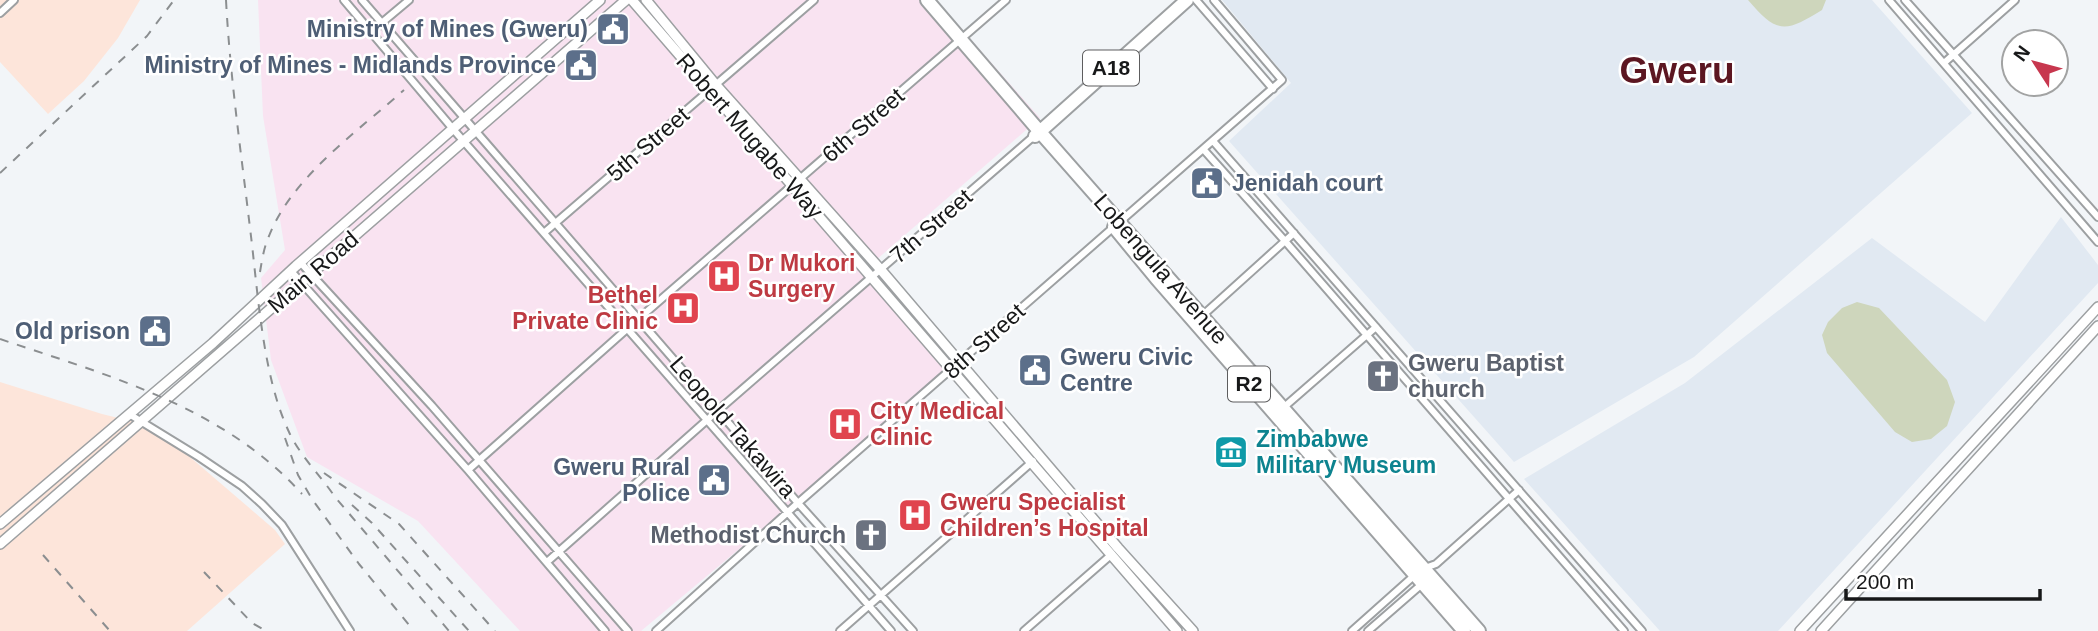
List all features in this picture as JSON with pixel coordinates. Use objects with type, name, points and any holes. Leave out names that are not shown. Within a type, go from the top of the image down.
[{"type":"highway","name":"Lobengula Avenue","points":[[916,0],[958,42]]},
{"type":"highway","name":"Lobengula Avenue","points":[[927,0],[958,42],[1037,134],[1479,631]]},
{"type":"highway","name":"7th Street","points":[[1037,134],[1187,0]]},
{"type":"highway","name":"Lobengula Avenue","points":[[1426,573],[1464,631]]},
{"type":"main road","name":"Main Road","points":[[0,524],[213,343],[300,262],[600,0]]},
{"type":"main road","name":"Main Road","points":[[0,544],[626,0]]},
{"type":"main road","name":"Robert Mugabe Way","points":[[632,0],[881,270],[1031,463],[1115,552]]},
{"type":"main road","name":"Robert Mugabe Way","points":[[646,0],[713,88]]},
{"type":"main road","name":"Robert Mugabe Way","points":[[797,182],[872,277],[1040,456],[1115,552]]},
{"type":"main road","points":[[371,202],[379,214]]},
{"type":"main road","points":[[1800,631],[2098,307]]},
{"type":"main road","points":[[1821,631],[2098,326]]},
{"type":"main road","points":[[44,487],[53,498]]},
{"type":"main road","points":[[1115,552],[1177,631]]},
{"type":"main road","points":[[1115,552],[1193,631]]},
{"type":"street","points":[[0,13],[14,0]]},
{"type":"street","name":"Leopold Takawira","points":[[344,0],[453,129],[891,631]]},
{"type":"street","name":"Leopold Takawira","points":[[362,0],[798,503],[913,631]]},
{"type":"street","points":[[372,31],[409,0]]},
{"type":"street","name":"5th Street","points":[[545,232],[814,0]]},
{"type":"street","name":"6th Street","points":[[468,470],[1006,0]]},
{"type":"street","points":[[1196,0],[1273,89]]},
{"type":"street","name":"8th Street","points":[[656,631],[798,503],[1282,80],[1214,0]]},
{"type":"street","points":[[1889,0],[2098,242]]},
{"type":"street","points":[[1905,0],[2098,217]]},
{"type":"street","points":[[1944,64],[2015,0]]},
{"type":"street","name":"7th Street","points":[[547,562],[1037,134]]},
{"type":"street","points":[[1213,141],[1642,631]]},
{"type":"street","points":[[1204,150],[1624,631]]},
{"type":"street","points":[[2032,166],[2044,156]]},
{"type":"street","points":[[1199,319],[1294,233]]},
{"type":"street","points":[[300,262],[628,631]]},
{"type":"street","points":[[291,271],[468,470],[605,631]]},
{"type":"street","points":[[1326,287],[1335,279]]},
{"type":"street","points":[[1280,410],[1376,327]]},
{"type":"street","points":[[382,374],[393,365]]},
{"type":"street","points":[[1443,421],[1452,412]]},
{"type":"street","points":[[129,414],[220,471],[262,504],[282,525],[350,631]]},
{"type":"street","points":[[840,631],[1040,456]]},
{"type":"street","points":[[1368,631],[1426,573],[1520,490]]},
{"type":"street","points":[[1024,631],[1115,552]]},
{"type":"street","points":[[1352,631],[1426,573]]},
{"type":"shaded area","points":[[0,0],[140,0],[118,38],[84,81],[48,114],[0,62]]},
{"type":"shaded area","points":[[258,0],[936,0],[1040,118],[876,260],[963,362],[641,631],[520,631],[418,521],[307,457],[271,360],[261,278],[285,250],[263,116]]},
{"type":"shaded area","points":[[1222,0],[1872,0],[1972,113],[1694,357],[1514,462],[1229,141],[1291,83]]},
{"type":"shaded area","points":[[2061,217],[2098,265],[2098,283],[1778,631],[1660,631],[1524,479],[1685,383],[1872,238],[1985,322]]},
{"type":"shaded area","points":[[0,382],[102,414],[155,427],[275,530],[285,544],[187,631],[0,631]]},
{"type":"green space","points":[[1748,0],[1826,0],[1822,10],[1809,18],[1790,26],[1782,26],[1767,19]]},
{"type":"green space","points":[[1857,302],[1879,308],[1947,380],[1955,402],[1947,426],[1931,439],[1912,442],[1895,432],[1827,353],[1822,335],[1828,322],[1842,308]]},
{"type":"railway","points":[[0,173],[147,36],[174,0]]},
{"type":"railway","points":[[226,0],[233,86],[259,305],[267,359],[280,409],[289,432],[305,458],[449,631]]},
{"type":"railway","points":[[260,272],[269,236],[293,194],[328,156],[404,90]]},
{"type":"railway","points":[[0,339],[122,381],[200,416],[237,438],[271,464],[302,494]]},
{"type":"railway","points":[[285,438],[298,475],[312,499],[359,564],[414,631]]},
{"type":"railway","points":[[324,473],[399,524],[495,631]]},
{"type":"railway","points":[[352,505],[372,523],[469,631]]},
{"type":"railway","points":[[43,555],[110,631]]},
{"type":"railway","points":[[204,572],[252,623],[266,631]]},
{"type":"place","name":"Ministry of Mines (Gweru)","points":[[613,29]]},
{"type":"place","name":"Ministry of Mines - Midlands Province","points":[[581,65]]},
{"type":"place","name":"Jenidah court","points":[[1207,183]]},
{"type":"place","name":"Dr Mukori Surgery","points":[[724,276]]},
{"type":"place","name":"Bethel Private Clinic","points":[[683,308]]},
{"type":"place","name":"Old prison","points":[[155,331]]},
{"type":"place","name":"Gweru Civic Centre","points":[[1035,370]]},
{"type":"place","name":"Gweru Baptist church","points":[[1383,376]]},
{"type":"place","name":"City Medical Clinic","points":[[845,424]]},
{"type":"place","name":"Zimbabwe Military Museum","points":[[1231,452]]},
{"type":"place","name":"Gweru Rural Police","points":[[714,480]]},
{"type":"place","name":"Gweru Specialist Children’s Hospital","points":[[915,515]]},
{"type":"place","name":"Methodist Church","points":[[871,535]]},
{"type":"district","name":"Gweru","points":[[1677,70]]}]
